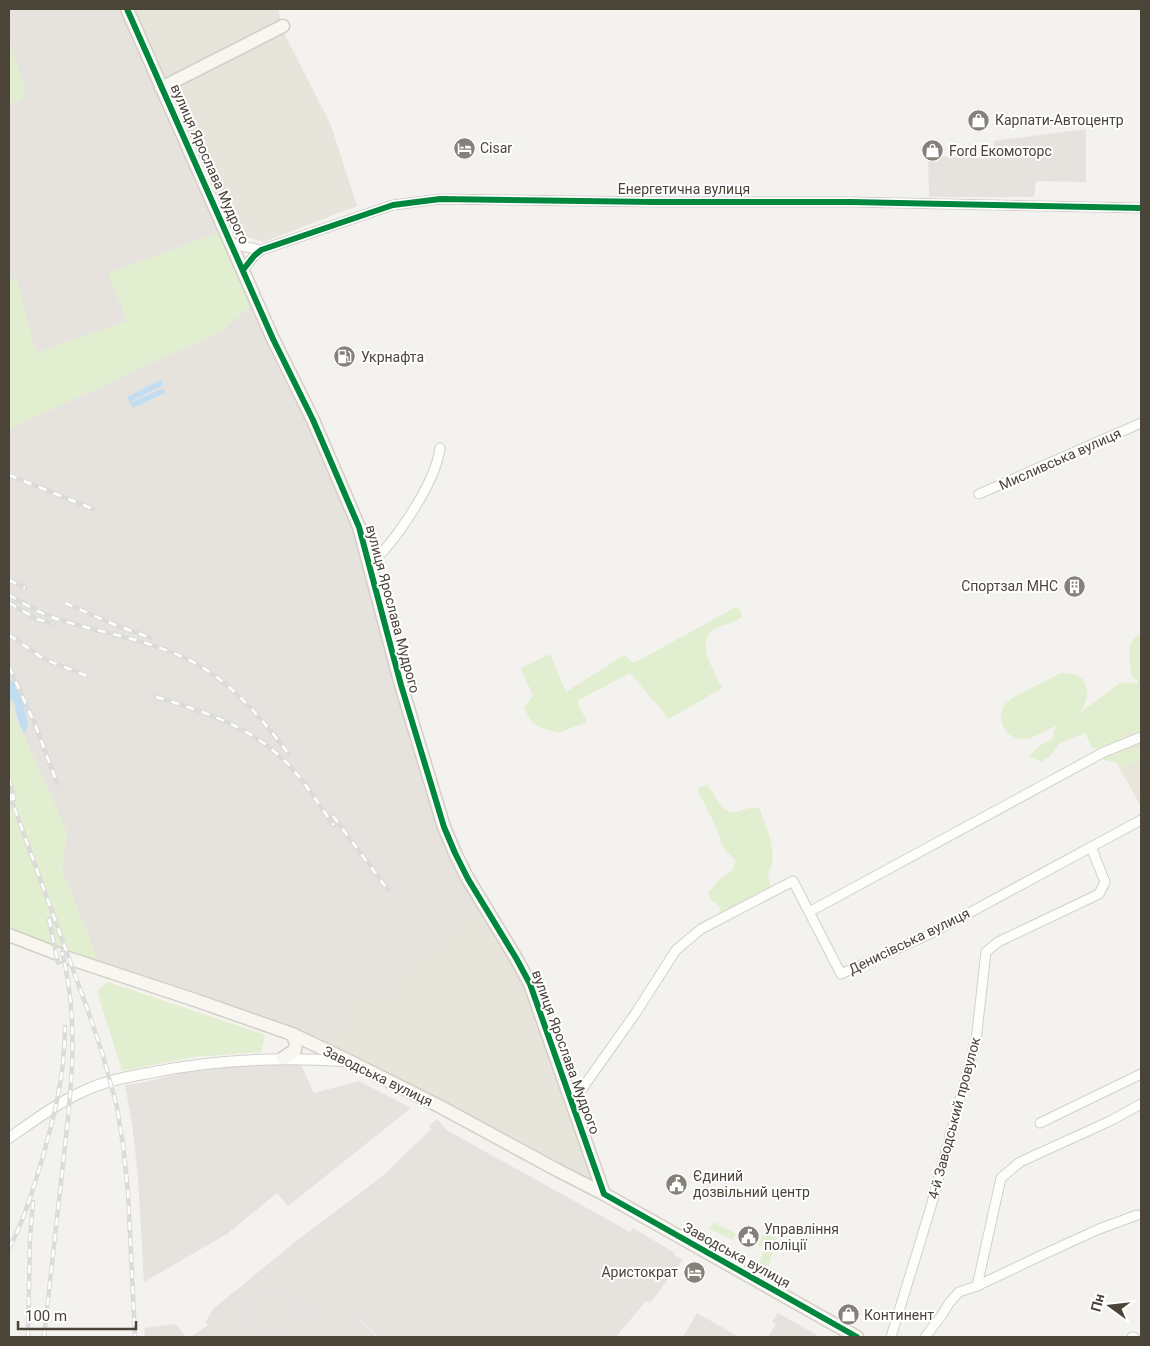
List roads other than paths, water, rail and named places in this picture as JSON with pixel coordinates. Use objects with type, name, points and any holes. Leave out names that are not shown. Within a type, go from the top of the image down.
[{"type":"main road","name":"вулиця Ярослава Мудрого","points":[[127,9],[273,338],[313,420],[359,527],[401,684],[444,827],[468,879],[530,984],[604,1194]]},
{"type":"main road","points":[[161,88],[283,26]]},
{"type":"main road","name":"Заводська вулиця","points":[[9,935],[70,959],[292,1034],[349,1061],[439,1106],[604,1194],[857,1337]]},
{"type":"main road","points":[[283,1058],[295,1050],[296,1043],[292,1034]]},
{"type":"street","name":"Енергетична вулиця","points":[[243,270],[249,261],[261,250],[393,205],[440,199],[861,202],[1141,208]]},
{"type":"street","points":[[232,244],[261,250]]},
{"type":"street","name":"Мисливська вулиця","points":[[979,494],[1141,423]]},
{"type":"street","points":[[369,565],[382,554],[411,514],[436,466],[440,448]]},
{"type":"street","points":[[809,912],[1104,752],[1141,737]]},
{"type":"street","name":"Денисівська вулиця","points":[[572,1103],[635,1014],[676,950],[700,929],[793,881],[841,974],[932,933],[1141,820]]},
{"type":"street","name":"4-й Заводський провулок","points":[[892,1337],[930,1210],[976,1040],[986,952],[998,942],[1099,894],[1105,882],[1091,847]]},
{"type":"street","points":[[9,1138],[31,1122],[70,1099],[86,1090],[110,1081],[186,1065],[234,1060],[283,1058],[349,1061]]},
{"type":"street","points":[[1040,1123],[1141,1074]]},
{"type":"street","points":[[977,1286],[1001,1178],[1020,1162],[1110,1121],[1141,1104]]},
{"type":"street","points":[[925,1337],[959,1292],[977,1286],[1040,1256],[1137,1214]]},
{"type":"water","points":[[161,380],[163,385],[130,402],[127,397]]},
{"type":"water","points":[[163,388],[165,393],[133,408],[130,403]]},
{"type":"water","points":[[9,679],[16,687],[24,707],[28,725],[25,734],[18,719],[15,704],[9,697]]},
{"type":"railway","points":[[9,475],[93,509]]},
{"type":"railway","points":[[9,580],[25,588]]},
{"type":"railway","points":[[9,595],[57,619],[143,642],[190,660],[207,670],[237,694],[288,753]]},
{"type":"railway","points":[[9,603],[37,619],[53,624]]},
{"type":"railway","points":[[65,603],[151,638]]},
{"type":"railway","points":[[9,635],[44,659],[87,676]]},
{"type":"railway","points":[[9,667],[35,724],[58,786]]},
{"type":"railway","points":[[156,697],[208,714],[256,738],[285,761],[334,825]]},
{"type":"railway","points":[[9,778],[14,800]]},
{"type":"railway","points":[[9,793],[87,1008],[102,1052],[117,1107],[128,1192],[135,1337]]},
{"type":"railway","points":[[333,816],[388,890]]},
{"type":"railway","points":[[49,919],[58,963]]},
{"type":"railway","points":[[44,1337],[71,1084],[71,1005],[68,978],[62,952]]},
{"type":"railway","points":[[9,1248],[29,1202],[53,1120],[63,1065],[65,1027]]},
{"type":"railway","points":[[28,1337],[30,1238],[33,1202]]},
{"type":"place","name":"Карпати-Автоцентр","points":[[979,120]]},
{"type":"place","name":"Cisar","points":[[464,148]]},
{"type":"place","name":"Ford Екомоторс","points":[[933,151]]},
{"type":"place","name":"Укрнафта","points":[[345,357]]},
{"type":"place","name":"Спортзал МНС","points":[[1074,586]]},
{"type":"place","name":"Єдиний дозвільний центр","points":[[677,1184]]},
{"type":"place","name":"Управління поліції","points":[[748,1237]]},
{"type":"place","name":"Аристократ","points":[[694,1272]]},
{"type":"place","name":"Континент","points":[[848,1315]]}]
